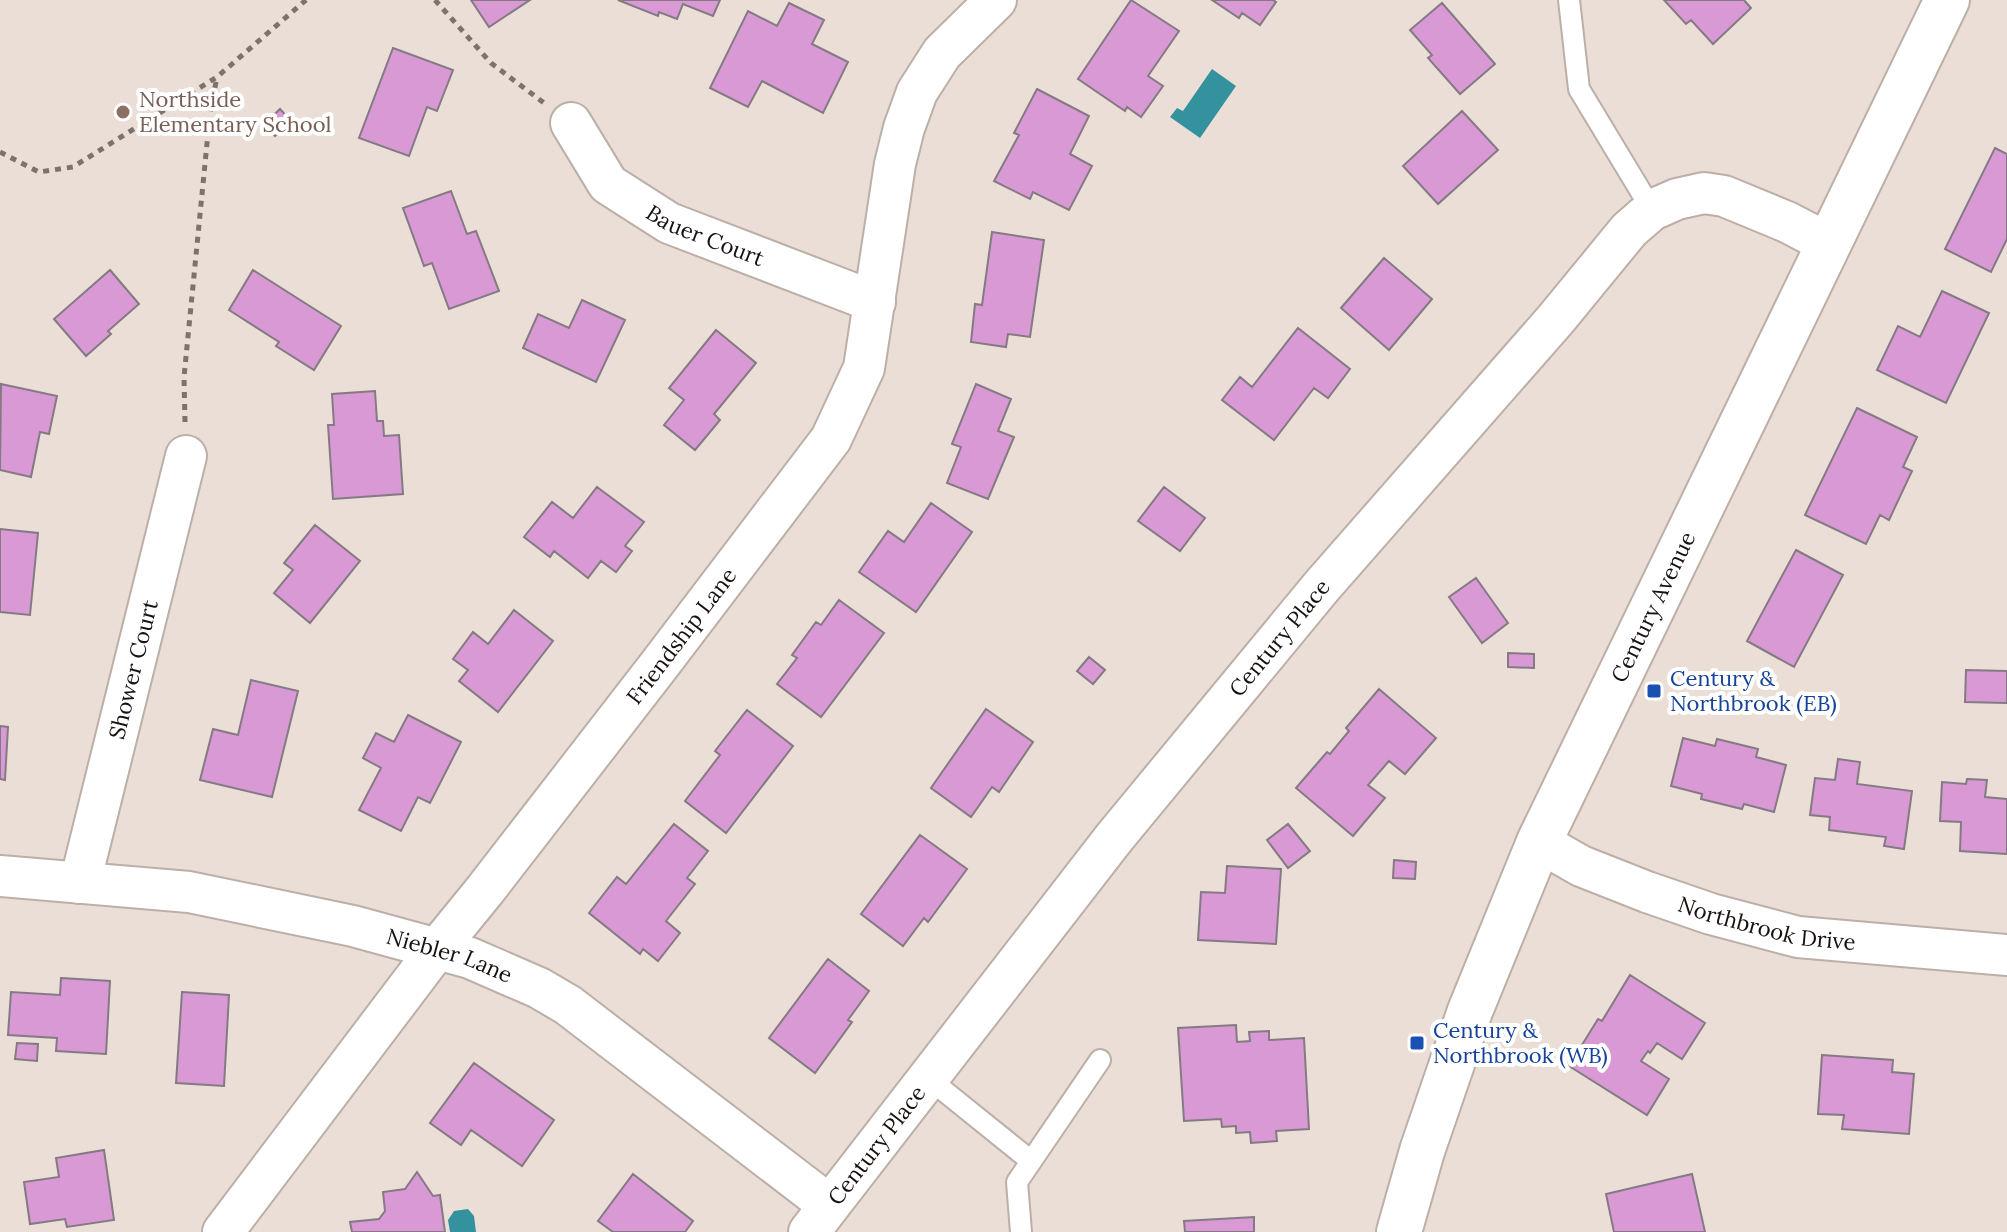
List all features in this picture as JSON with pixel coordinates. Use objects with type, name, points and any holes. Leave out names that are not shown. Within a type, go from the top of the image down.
[{"type":"main road","name":"Century Avenue","points":[[1399,1232],[1422,1151],[1470,1011],[1539,842],[1947,0]]},
{"type":"street","name":"Friendship Lane","points":[[230,1223],[437,949],[651,677],[831,439],[864,368],[895,164],[917,92],[942,53],[996,0]]},
{"type":"street","name":"Bauer Court","points":[[571,123],[608,184],[669,223],[875,302]]},
{"type":"street","name":"Century Place","points":[[819,1219],[1114,838],[1322,586],[1556,319],[1629,230],[1652,210],[1677,199],[1704,193],[1724,196],[1787,222],[1829,244]]},
{"type":"street","name":"Shower Court","points":[[80,883],[186,456]]},
{"type":"street","name":"Northbrook Drive","points":[[1539,842],[1581,866],[1647,892],[1711,914],[1798,937],[2007,955]]},
{"type":"street","name":"Niebler Lane","points":[[0,876],[189,892],[353,926],[470,958],[539,988],[568,1005],[819,1219]]},
{"type":"lane","points":[[1569,0],[1579,89],[1652,210]]},
{"type":"lane","points":[[1021,1232],[1017,1182],[1100,1060]]},
{"type":"lane","points":[[928,1078],[1031,1161]]},
{"type":"path","points":[[0,152],[39,172],[73,167],[217,77],[306,0]]},
{"type":"path","points":[[435,0],[491,63],[571,123]]},
{"type":"path","points":[[186,456],[184,377],[210,113],[217,77]]},
{"type":"water","points":[[1212,69],[1236,86],[1200,138],[1170,117],[1177,108],[1183,111]]},
{"type":"water","points":[[468,1209],[474,1216],[476,1232],[450,1232],[448,1220],[454,1211]]},
{"type":"building","points":[[471,0],[530,0],[489,27]]},
{"type":"building","points":[[618,0],[720,0],[713,16],[683,4],[677,19],[659,12],[658,16]]},
{"type":"building","points":[[1131,0],[1179,31],[1148,76],[1163,86],[1141,117],[1127,107],[1125,111],[1078,79]]},
{"type":"building","points":[[1212,0],[1276,2],[1260,25],[1242,13],[1239,18]]},
{"type":"building","points":[[1664,0],[1744,0],[1751,8],[1713,44],[1691,20],[1686,24]]},
{"type":"building","points":[[789,3],[824,20],[812,44],[848,62],[823,113],[762,81],[748,107],[710,88],[748,11],[777,26]]},
{"type":"building","points":[[1442,3],[1495,64],[1460,94],[1428,58],[1432,55],[1410,30]]},
{"type":"building","points":[[393,48],[453,70],[437,111],[427,107],[409,156],[359,138]]},
{"type":"building","points":[[1037,89],[1089,116],[1070,154],[1092,166],[1069,210],[1033,192],[1030,199],[994,181],[1019,135],[1014,133]]},
{"type":"building","points":[[280,109],[291,121],[275,136],[264,124]]},
{"type":"building","points":[[1462,111],[1498,150],[1438,204],[1403,166]]},
{"type":"building","points":[[1995,148],[2007,154],[2007,239],[1991,272],[1945,249]]},
{"type":"building","points":[[451,191],[467,234],[476,231],[499,291],[449,309],[432,263],[424,266],[403,208]]},
{"type":"building","points":[[992,232],[1044,240],[1030,337],[1008,334],[1006,347],[971,342],[975,304],[982,305]]},
{"type":"building","points":[[1384,258],[1432,299],[1389,350],[1341,308]]},
{"type":"building","points":[[110,270],[139,304],[108,331],[111,334],[86,356],[54,319]]},
{"type":"building","points":[[253,270],[341,326],[314,370],[276,346],[279,342],[229,310]]},
{"type":"building","points":[[1942,291],[1989,313],[1946,403],[1877,370],[1898,326],[1920,337]]},
{"type":"building","points":[[582,300],[625,320],[596,382],[523,348],[538,314],[569,328]]},
{"type":"building","points":[[1298,328],[1350,369],[1328,398],[1314,388],[1274,440],[1222,400],[1240,377],[1252,387]]},
{"type":"building","points":[[716,330],[756,363],[714,414],[720,420],[695,450],[664,425],[684,400],[669,388]]},
{"type":"building","points":[[1,384],[57,396],[49,434],[40,432],[31,477],[0,470]]},
{"type":"building","points":[[976,384],[1011,399],[998,431],[1014,437],[988,499],[947,483],[961,447],[952,444]]},
{"type":"building","points":[[375,391],[377,421],[383,421],[384,436],[399,435],[403,494],[333,499],[328,425],[334,425],[332,394]]},
{"type":"building","points":[[1857,408],[1917,437],[1903,467],[1912,471],[1889,520],[1880,515],[1866,544],[1805,515]]},
{"type":"building","points":[[597,487],[644,522],[625,546],[632,551],[616,572],[601,561],[588,578],[554,551],[550,557],[524,537],[552,502],[573,518]]},
{"type":"building","points":[[1164,487],[1205,518],[1180,551],[1138,521]]},
{"type":"building","points":[[931,503],[972,532],[916,612],[859,572],[888,531],[904,542]]},
{"type":"building","points":[[315,525],[360,561],[310,623],[274,593],[293,570],[284,563]]},
{"type":"building","points":[[0,529],[38,533],[30,615],[0,612]]},
{"type":"building","points":[[1796,550],[1843,575],[1794,667],[1747,641]]},
{"type":"building","points":[[1476,578],[1508,623],[1482,643],[1449,597]]},
{"type":"building","points":[[839,600],[884,633],[821,717],[777,684],[797,658],[792,655],[816,622],[821,625]]},
{"type":"building","points":[[514,610],[553,641],[498,712],[459,681],[468,670],[453,659],[473,632],[488,644]]},
{"type":"building","points":[[1508,653],[1534,654],[1534,668],[1508,667]]},
{"type":"building","points":[[1089,657],[1105,670],[1093,684],[1077,671]]},
{"type":"building","points":[[1966,670],[2007,671],[2007,703],[1965,702]]},
{"type":"building","points":[[251,680],[298,691],[272,797],[200,780],[213,729],[238,735]]},
{"type":"building","points":[[1379,689],[1436,738],[1405,774],[1389,761],[1368,785],[1385,798],[1353,836],[1296,788],[1327,752],[1330,754],[1349,731],[1346,728]]},
{"type":"building","points":[[986,709],[1033,742],[999,792],[992,787],[971,817],[931,788]]},
{"type":"building","points":[[747,710],[793,746],[726,833],[685,801],[720,755],[715,751]]},
{"type":"building","points":[[408,715],[461,742],[430,803],[418,797],[401,831],[359,810],[381,768],[363,758],[376,733],[394,742]]},
{"type":"building","points":[[0,726],[8,727],[5,780],[0,779]]},
{"type":"building","points":[[1683,738],[1715,746],[1717,739],[1758,749],[1756,757],[1786,765],[1774,812],[1744,804],[1742,809],[1701,799],[1702,794],[1671,786]]},
{"type":"building","points":[[1838,759],[1860,762],[1857,784],[1912,791],[1904,849],[1884,846],[1886,837],[1829,830],[1830,817],[1810,815],[1815,778],[1835,780]]},
{"type":"building","points":[[1967,779],[1987,780],[1985,797],[2007,799],[2007,854],[1960,851],[1961,822],[1940,821],[1942,782],[1966,784]]},
{"type":"building","points":[[674,824],[708,851],[687,878],[695,884],[666,921],[680,933],[658,961],[643,949],[640,954],[589,913],[617,877],[626,884]]},
{"type":"building","points":[[1288,824],[1310,851],[1288,868],[1267,840]]},
{"type":"building","points":[[920,835],[967,869],[928,922],[924,918],[903,946],[861,914]]},
{"type":"building","points":[[1394,860],[1416,862],[1415,879],[1393,878]]},
{"type":"building","points":[[1227,866],[1281,869],[1276,944],[1198,940],[1201,892],[1225,893]]},
{"type":"building","points":[[828,959],[869,991],[848,1020],[852,1022],[815,1073],[769,1038]]},
{"type":"building","points":[[1630,975],[1705,1023],[1682,1059],[1657,1043],[1641,1061],[1669,1079],[1647,1115],[1569,1066]]},
{"type":"building","points":[[61,978],[110,981],[106,1054],[56,1051],[57,1038],[8,1035],[11,992],[60,995]]},
{"type":"building","points":[[182,992],[229,995],[224,1086],[176,1083]]},
{"type":"building","points":[[1236,1025],[1237,1042],[1250,1041],[1249,1032],[1269,1031],[1269,1040],[1304,1038],[1309,1129],[1276,1131],[1277,1141],[1251,1143],[1250,1132],[1236,1133],[1236,1126],[1222,1127],[1221,1119],[1184,1121],[1178,1028]]},
{"type":"building","points":[[17,1043],[38,1044],[37,1061],[15,1059]]},
{"type":"building","points":[[1822,1055],[1893,1060],[1892,1072],[1914,1074],[1909,1134],[1842,1129],[1844,1115],[1818,1114]]},
{"type":"building","points":[[474,1063],[554,1120],[522,1166],[471,1130],[461,1145],[430,1123]]},
{"type":"building","points":[[104,1150],[114,1220],[67,1227],[65,1219],[30,1224],[24,1182],[59,1177],[56,1158]]},
{"type":"building","points":[[417,1172],[433,1196],[440,1195],[445,1232],[352,1232],[350,1222],[379,1219],[385,1211],[383,1192],[405,1189]]},
{"type":"building","points":[[633,1174],[693,1221],[685,1232],[613,1232],[598,1221]]},
{"type":"building","points":[[1692,1174],[1705,1232],[1614,1232],[1606,1194]]},
{"type":"building","points":[[1254,1217],[1254,1232],[1185,1232],[1184,1221]]},
{"type":"place","name":"Northside Elementary School","points":[[123,112]]},
{"type":"place","name":"Century & Northbrook (EB)","points":[[1654,691]]},
{"type":"place","name":"Century & Northbrook (WB)","points":[[1417,1043]]}]
